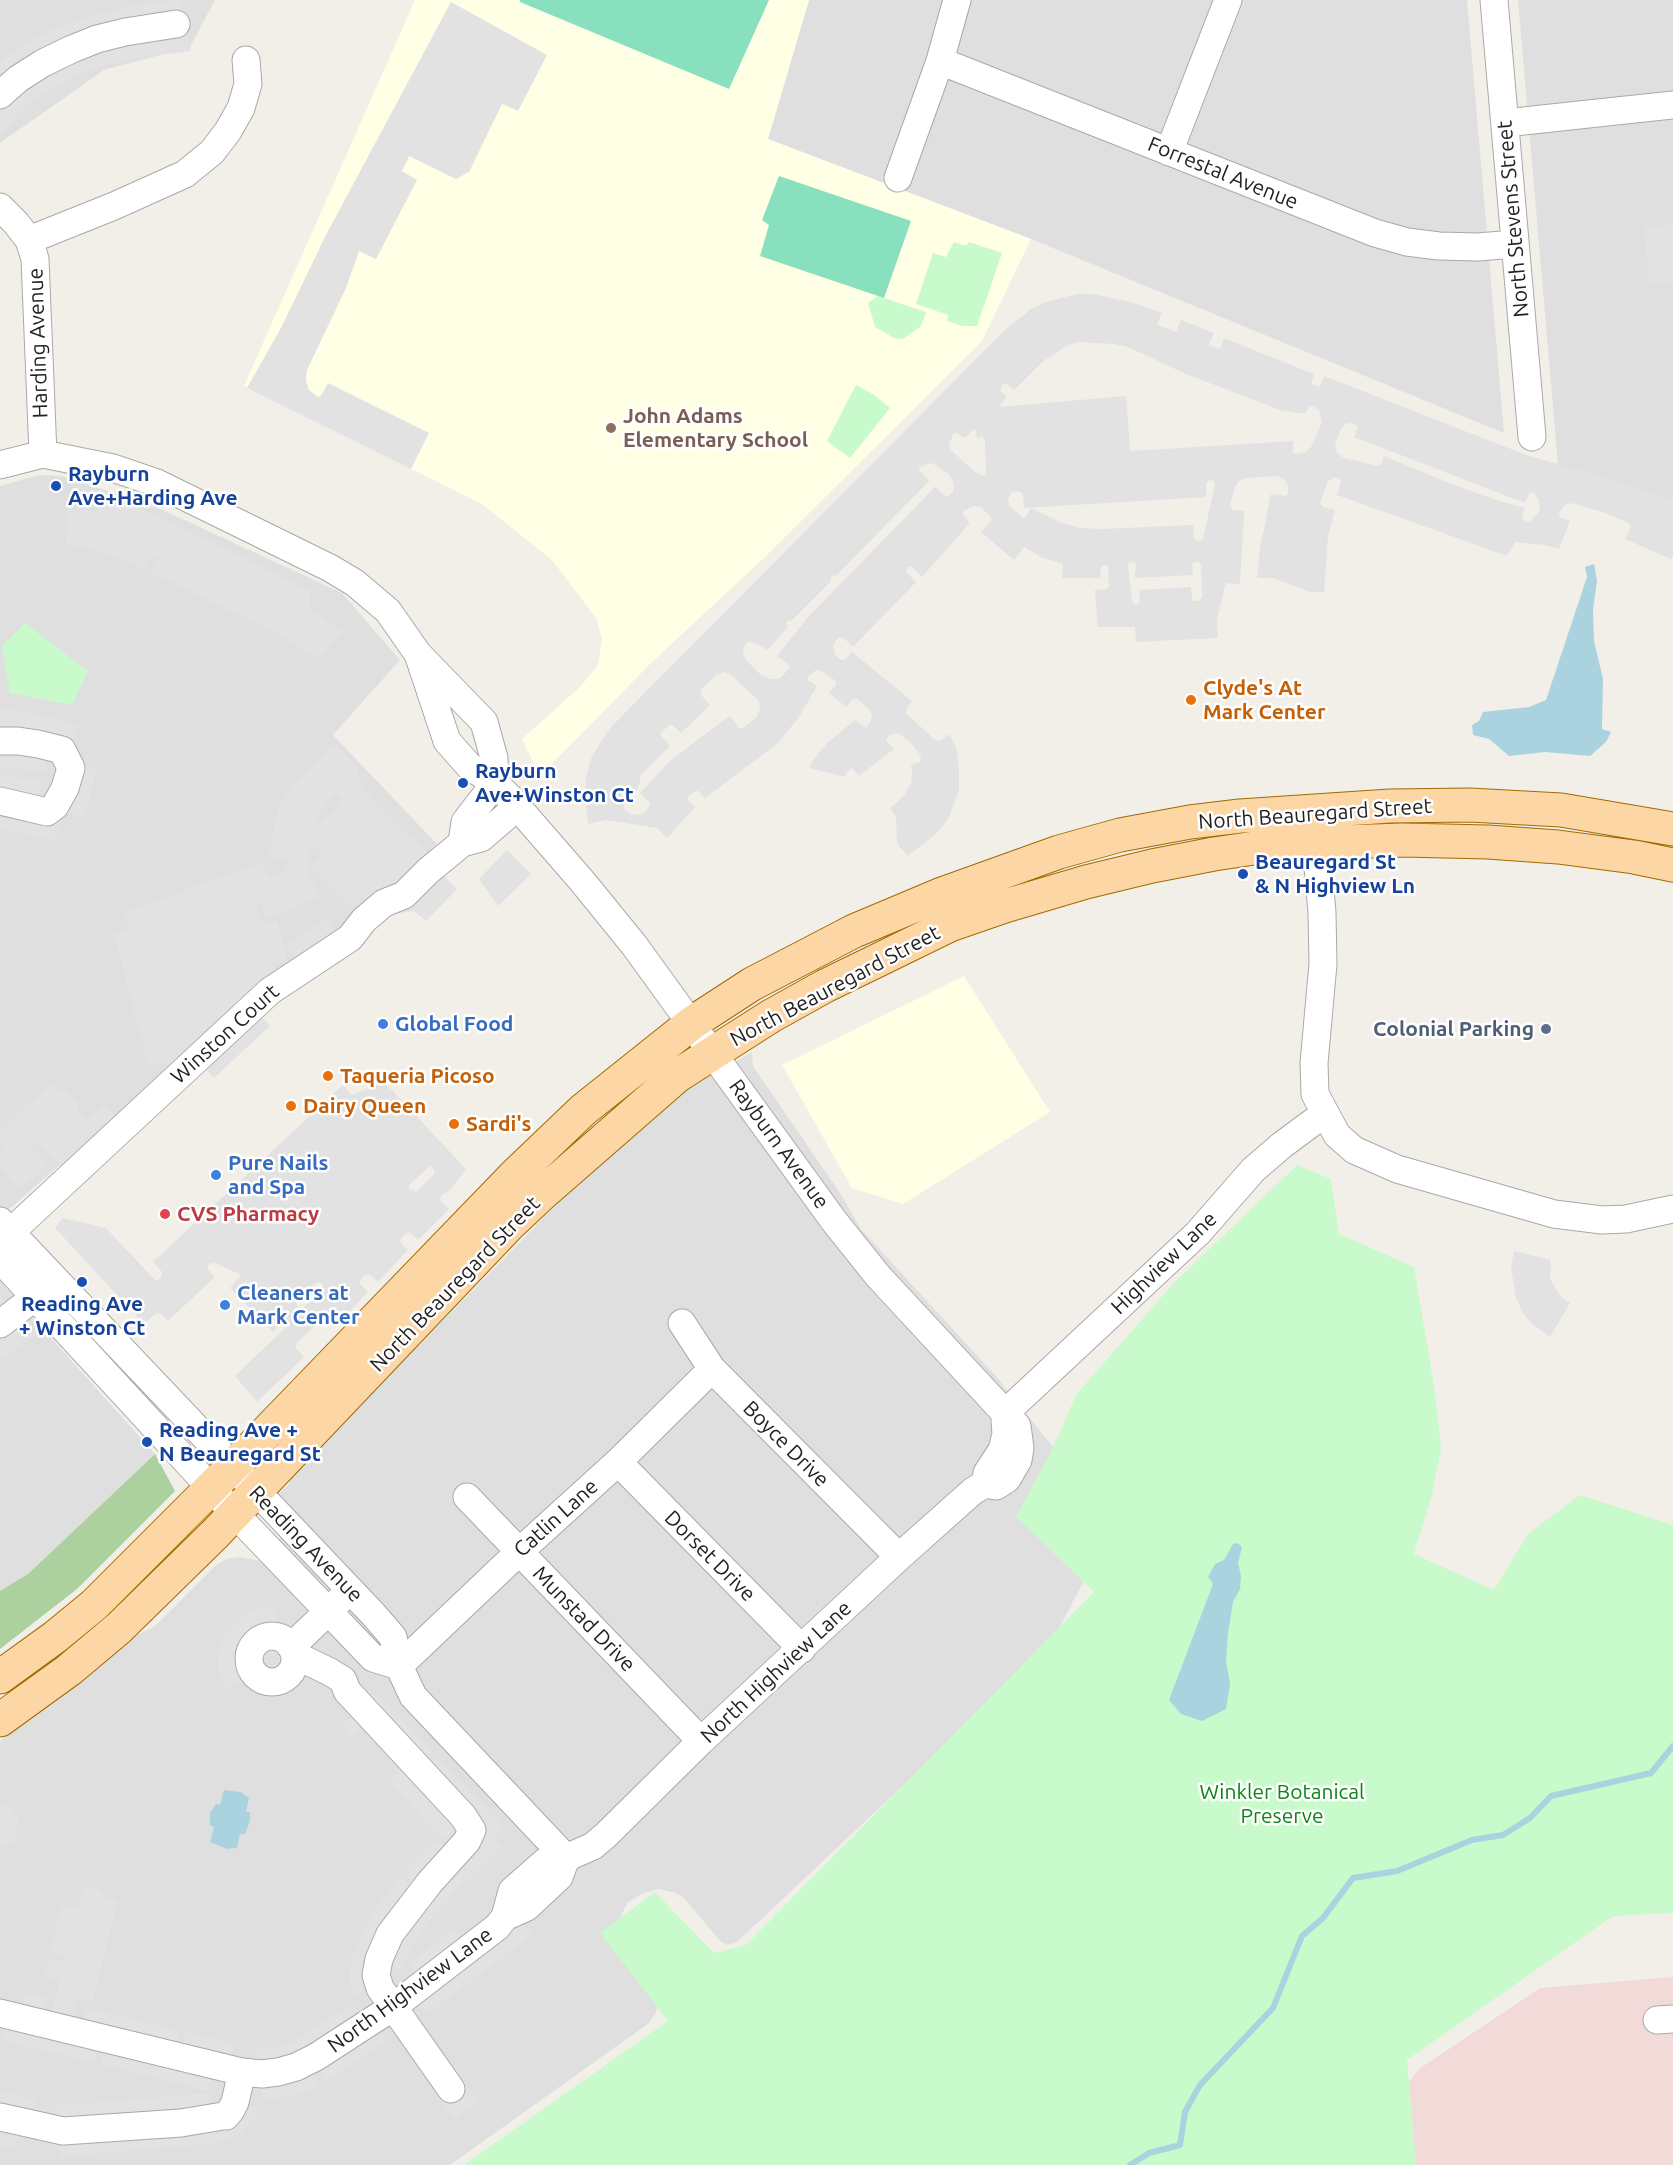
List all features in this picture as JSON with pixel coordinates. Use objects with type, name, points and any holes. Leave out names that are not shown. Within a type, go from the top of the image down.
[{"type":"main road","name":"North Beauregard Street","points":[[0,1677],[94,1605],[222,1477],[484,1207],[583,1110],[692,1023],[752,984],[854,931],[999,872],[1120,835],[1190,822],[1255,814],[1390,806],[1470,805],[1562,810],[1673,828]]},
{"type":"main road","name":"North Beauregard Street","points":[[0,1720],[69,1670],[119,1628],[245,1503],[510,1224],[543,1193],[677,1076],[771,1016],[825,986],[961,921],[1086,882],[1152,866],[1261,847],[1402,840],[1488,842],[1558,847],[1634,857],[1673,865]]},
{"type":"street","points":[[898,178],[940,62],[957,0]]},
{"type":"street","points":[[1169,152],[1228,0]]},
{"type":"street","name":"North Stevens Street","points":[[1494,0],[1532,437]]},
{"type":"street","points":[[0,95],[26,74],[97,39],[124,32],[176,24]]},
{"type":"street","points":[[29,240],[114,206],[185,174],[203,160],[228,131],[241,108],[248,84],[246,60]]},
{"type":"street","name":"Forrestal Avenue","points":[[940,62],[1375,233],[1407,242],[1478,247],[1514,244]]},
{"type":"street","points":[[1505,123],[1673,105]]},
{"type":"street","name":"Harding Avenue","points":[[0,207],[29,240],[35,259],[43,454]]},
{"type":"street","name":"Rayburn Avenue","points":[[0,465],[43,454],[113,468],[157,483],[330,568],[355,583],[388,611],[418,654],[484,722],[494,758],[495,783]]},
{"type":"street","name":"Rayburn Avenue","points":[[418,654],[447,741],[469,766],[495,783],[634,945],[834,1221],[878,1276],[1005,1413]]},
{"type":"street","points":[[0,741],[18,741],[62,750],[71,768],[55,806],[47,812],[0,801]]},
{"type":"street","points":[[462,843],[465,822],[495,783]]},
{"type":"street","name":"Winston Court","points":[[4,1232],[270,991],[350,938],[364,920],[384,903],[404,895],[428,871],[462,843],[481,838],[517,807]]},
{"type":"street","points":[[1316,843],[1321,890],[1323,964],[1314,1063],[1315,1094],[1337,1135],[1354,1150],[1397,1168],[1554,1214],[1602,1220],[1626,1220],[1673,1209]]},
{"type":"street","name":"Highview Lane","points":[[1005,1413],[1198,1233],[1253,1170],[1324,1114]]},
{"type":"street","name":"Reading Avenue","points":[[4,1232],[44,1287],[245,1503],[328,1611],[373,1658],[399,1666]]},
{"type":"street","name":"Reading Avenue","points":[[0,1259],[44,1287]]},
{"type":"street","points":[[0,1324],[44,1287]]},
{"type":"street","name":"Boyce Drive","points":[[682,1323],[712,1369],[899,1557]]},
{"type":"street","name":"Catlin Lane","points":[[399,1666],[618,1462],[712,1369]]},
{"type":"street","name":"North Highview Lane","points":[[0,2013],[242,2072],[262,2074],[296,2067],[316,2057],[393,2007],[497,1927],[505,1917],[527,1907],[559,1877],[566,1858],[593,1846],[606,1835],[701,1741],[899,1557],[973,1491],[985,1484],[987,1473],[1002,1450],[1006,1434],[1005,1413]]},
{"type":"street","name":"Dorset Drive","points":[[618,1462],[802,1649]]},
{"type":"street","name":"Munstad Drive","points":[[468,1497],[701,1741]]},
{"type":"street","name":"Reading Avenue","points":[[245,1503],[349,1590],[393,1637],[399,1666],[413,1696],[566,1858]]},
{"type":"street","points":[[349,1590],[328,1611],[293,1658],[338,1693],[348,1691],[463,1816],[472,1830],[467,1841],[430,1882],[390,1934],[379,1959],[376,1975],[380,1988],[451,2090]]},
{"type":"street","points":[[0,2117],[63,2131],[181,2123],[226,2116],[235,2102],[242,2072]]},
{"type":"shaded area","points":[[0,0],[215,0],[190,47],[104,70],[0,143]]},
{"type":"shaded area","points":[[180,0],[191,51],[101,66],[79,74],[28,105],[0,135],[0,81],[4,78],[0,72],[0,62],[7,56],[40,35],[84,18],[140,4]]},
{"type":"shaded area","name":"John Adams Elementary School","points":[[415,0],[809,0],[768,139],[1031,239],[982,341],[765,557],[652,662],[540,776],[522,739],[581,686],[598,665],[602,639],[596,618],[552,560],[482,504],[244,386]]},
{"type":"shaded area","points":[[809,0],[1467,0],[1504,433],[1031,239],[768,139]]},
{"type":"shaded area","points":[[1518,0],[1673,0],[1673,503],[1558,465]]},
{"type":"shaded area","points":[[451,2],[547,55],[518,111],[502,104],[469,172],[456,179],[409,156],[402,171],[417,180],[376,259],[359,251],[346,288],[307,370],[306,380],[309,390],[318,397],[321,396],[328,383],[429,433],[411,469],[247,388],[281,328],[327,233]]},
{"type":"shaded area","points":[[1673,224],[1673,281],[1649,284],[1644,228]]},
{"type":"shaded area","points":[[1077,294],[1094,294],[1134,303],[1162,313],[1157,325],[1176,332],[1181,320],[1214,333],[1209,345],[1220,349],[1224,338],[1314,374],[1311,384],[1320,387],[1324,376],[1529,456],[1608,478],[1673,500],[1673,554],[1671,559],[1625,539],[1631,527],[1629,523],[1603,512],[1571,503],[1565,505],[1558,515],[1570,521],[1559,549],[1515,542],[1507,556],[1337,495],[1341,482],[1335,477],[1328,481],[1320,503],[1323,507],[1335,510],[1328,536],[1324,592],[1310,592],[1273,578],[1257,578],[1260,548],[1271,494],[1285,496],[1288,494],[1288,485],[1284,479],[1277,476],[1244,478],[1238,482],[1234,490],[1230,506],[1233,510],[1244,511],[1240,584],[1227,583],[1225,586],[1217,621],[1218,638],[1136,642],[1135,627],[1098,627],[1095,590],[1109,587],[1108,566],[1101,567],[1100,578],[1062,578],[1063,564],[1043,558],[1024,547],[1014,560],[981,532],[991,518],[981,507],[974,506],[963,511],[963,515],[970,523],[922,577],[911,566],[907,567],[906,572],[916,582],[853,647],[844,638],[839,637],[833,645],[835,655],[841,660],[845,660],[852,652],[912,701],[906,713],[935,740],[939,741],[950,734],[957,751],[959,790],[948,819],[936,834],[908,856],[897,844],[896,817],[890,808],[903,797],[911,783],[911,765],[920,762],[921,756],[900,734],[895,733],[888,736],[886,741],[894,749],[859,776],[852,768],[845,777],[809,768],[827,743],[855,720],[866,728],[872,716],[869,709],[857,699],[852,700],[846,707],[829,693],[836,685],[836,681],[816,670],[808,677],[808,680],[817,686],[799,717],[778,743],[705,798],[695,791],[688,797],[688,800],[695,807],[667,838],[657,828],[606,820],[588,824],[585,790],[587,773],[592,756],[610,728],[1005,330],[1031,309],[1046,302]],"holes":[[[1078,342],[1128,347],[1186,374],[1280,410],[1305,414],[1312,406],[1319,410],[1322,422],[1311,447],[1306,452],[1298,454],[1293,453],[1293,441],[1132,451],[1126,396],[998,407],[1007,397],[1000,390],[1003,384],[1007,384],[1014,390],[1042,362],[1068,345]],[[1352,423],[1358,427],[1354,437],[1525,503],[1529,493],[1533,492],[1539,500],[1540,510],[1530,522],[1525,522],[1522,518],[1525,508],[1444,481],[1384,456],[1378,466],[1344,458],[1337,453],[1335,445],[1345,424]],[[975,428],[977,438],[982,437],[985,440],[986,474],[984,476],[974,471],[951,450],[949,444],[954,433],[965,438]],[[932,463],[950,475],[954,484],[953,492],[945,496],[935,487],[808,617],[777,656],[790,666],[786,672],[780,678],[770,679],[761,675],[746,660],[743,653],[744,646],[752,642],[768,650],[788,626],[787,621],[792,620],[831,581],[831,576],[837,575],[929,481],[918,469]],[[1213,480],[1215,484],[1203,539],[1200,541],[1194,538],[1193,525],[1079,528],[1031,508],[1024,519],[1009,505],[1008,499],[1012,492],[1020,491],[1023,494],[1024,508],[1206,497],[1206,483]],[[1130,561],[1136,564],[1135,578],[1193,575],[1194,562],[1199,562],[1201,565],[1202,597],[1199,601],[1192,599],[1191,587],[1139,590],[1140,602],[1135,605],[1132,602],[1128,565]],[[724,672],[731,675],[759,701],[760,709],[757,717],[743,728],[739,728],[730,716],[705,734],[670,761],[640,793],[650,803],[644,813],[631,814],[625,810],[621,794],[624,791],[638,789],[641,775],[670,746],[661,733],[669,725],[673,725],[681,733],[710,705],[701,695],[701,690],[716,675]]]},
{"type":"shaded area","points":[[40,475],[61,476],[152,505],[342,593],[400,660],[333,735],[437,844],[342,929],[156,1081],[0,1217],[0,486]]},
{"type":"shaded area","points":[[102,496],[162,518],[311,591],[309,608],[344,632],[318,659],[278,634],[151,572],[157,559],[155,556],[151,557],[145,569],[101,552],[66,543],[68,508],[95,512],[99,510]]},
{"type":"shaded area","points":[[0,708],[23,711],[78,725],[73,743],[80,765],[97,770],[84,817],[66,813],[59,823],[54,840],[0,829],[0,775],[42,780],[37,794],[46,799],[52,796],[60,763],[48,758],[44,771],[0,767]]},
{"type":"shaded area","points":[[334,744],[359,769],[358,776],[364,790],[428,852],[457,889],[426,921],[414,911],[387,915],[261,1016],[270,1026],[214,1078],[203,1067],[163,1063],[149,1068],[114,934],[128,930],[124,913],[262,862],[267,875],[271,877],[282,872],[288,860],[270,857],[275,820],[282,801],[292,785]],"holes":[[[333,795],[338,795],[341,802],[322,822],[317,821],[317,816]],[[313,847],[321,857],[310,866],[352,908],[363,897],[367,901],[340,930],[336,930],[328,918],[286,946],[294,959],[278,971],[274,971],[274,965],[287,961],[277,921],[261,923],[256,905],[260,904],[265,919],[319,898],[310,875],[308,851]]]},
{"type":"shaded area","points":[[507,850],[531,874],[498,906],[479,879]]},
{"type":"shaded area","points":[[964,976],[1050,1112],[903,1204],[852,1188],[782,1065]]},
{"type":"shaded area","points":[[752,1052],[753,1066],[840,1193],[861,1229],[994,1374],[1050,1443],[1117,1518],[1048,1649],[737,1942],[727,1945],[721,1942],[684,1898],[676,1893],[659,1889],[644,1893],[628,1902],[616,1925],[658,1996],[656,2012],[649,2023],[450,2165],[0,2165],[0,1741],[124,1644],[154,1627],[214,1567],[226,1559],[240,1557],[260,1561],[285,1532],[262,1510],[289,1484],[293,1475],[336,1430],[571,1190],[689,1088]]},
{"type":"shaded area","points":[[52,1083],[62,1092],[66,1091],[79,1104],[78,1109],[87,1120],[104,1104],[131,1133],[61,1167],[38,1143],[33,1143],[32,1147],[48,1164],[20,1190],[0,1168],[0,1152],[4,1148],[0,1144],[0,1130]]},
{"type":"shaded area","points":[[343,1085],[352,1095],[373,1086],[385,1085],[466,1169],[451,1189],[441,1196],[440,1200],[449,1209],[418,1240],[410,1233],[406,1233],[401,1238],[400,1242],[408,1250],[378,1282],[370,1274],[360,1280],[360,1284],[368,1292],[337,1324],[329,1316],[325,1316],[296,1344],[296,1348],[304,1357],[257,1402],[235,1376],[287,1326],[282,1323],[273,1332],[230,1288],[241,1275],[215,1263],[209,1264],[207,1268],[215,1277],[168,1321],[159,1313],[144,1324],[55,1228],[63,1218],[106,1228],[155,1280],[158,1280],[162,1272],[153,1262]],"holes":[[[432,1166],[435,1173],[416,1192],[409,1189],[409,1185]],[[320,1282],[323,1285],[322,1289],[304,1307],[299,1308],[296,1304],[297,1300]]]},
{"type":"shaded area","points":[[1514,1251],[1551,1260],[1550,1279],[1561,1297],[1570,1303],[1550,1337],[1532,1324],[1523,1313],[1516,1298],[1511,1268]]},
{"type":"shaded area","points":[[0,1281],[155,1454],[28,1574],[0,1591]]},
{"type":"shaded area","points":[[0,1294],[36,1335],[0,1361]]},
{"type":"shaded area","points":[[276,1607],[275,1646],[265,1648],[259,1653],[257,1659],[265,1666],[226,1690],[217,1670],[219,1651],[225,1635],[239,1620],[256,1609]]},
{"type":"shaded area","points":[[378,1694],[433,1752],[424,1761],[428,1766],[438,1758],[504,1827],[495,1836],[495,1840],[502,1848],[457,1889],[426,1924],[414,1942],[401,1970],[391,1966],[387,1968],[389,1982],[397,1986],[404,1985],[414,1974],[408,1965],[454,1929],[460,1937],[465,1937],[492,1915],[524,1924],[533,1935],[427,2014],[419,2005],[414,2005],[384,2027],[382,2032],[387,2042],[326,2081],[319,2071],[315,2071],[314,2074],[320,2085],[288,2097],[263,2100],[263,2090],[259,2086],[253,2086],[249,2090],[248,2104],[259,2108],[255,2118],[232,2139],[213,2144],[60,2156],[60,2142],[24,2135],[18,2136],[16,2148],[0,2145],[0,2092],[35,2099],[32,2113],[54,2116],[56,2103],[83,2104],[209,2093],[210,2106],[218,2106],[223,2099],[227,2084],[225,2080],[214,2077],[210,2079],[207,2091],[101,2064],[104,2052],[98,2050],[94,2063],[1,2040],[4,2029],[0,2024],[0,1999],[19,2006],[23,2004],[26,1993],[48,1999],[45,2010],[48,2013],[52,2012],[59,1981],[44,1975],[49,1959],[63,1962],[65,1957],[50,1952],[61,1905],[77,1909],[83,1886],[103,1891],[102,1896],[118,1900],[93,2001],[80,1998],[77,2000],[73,2016],[76,2020],[82,2020],[86,2008],[179,2030],[176,2043],[179,2046],[186,2032],[235,2044],[232,2056],[235,2059],[254,2061],[255,2048],[271,2049],[287,2045],[353,2004],[359,2013],[371,2008],[372,2001],[368,1991],[355,1996],[350,1984],[349,1970],[368,1921],[399,1876],[408,1883],[412,1883],[413,1879],[404,1871],[436,1839],[447,1848],[457,1832],[452,1831],[443,1840],[389,1781],[399,1768],[363,1730],[359,1730],[350,1738],[341,1727]]},
{"type":"shaded area","points":[[7,1804],[19,1819],[14,1841],[0,1848],[0,1809]]},
{"type":"shaded area","points":[[1673,1977],[1673,2165],[1416,2165],[1409,2082],[1419,2069],[1540,1988]]},
{"type":"shaded area","points":[[456,2071],[479,2102],[454,2120],[432,2087]]},
{"type":"green space","points":[[520,0],[769,0],[729,89],[520,2]]},
{"type":"green space","points":[[779,176],[911,221],[884,298],[760,256],[769,225],[762,220]]},
{"type":"green space","points":[[954,242],[966,246],[969,242],[1002,253],[977,326],[963,326],[947,321],[948,315],[916,304],[933,253],[946,257]]},
{"type":"green space","points":[[878,296],[926,312],[921,326],[903,339],[894,338],[875,327],[868,303]]},
{"type":"green space","points":[[856,385],[873,394],[890,408],[850,458],[827,441]]},
{"type":"green space","points":[[25,623],[88,671],[72,705],[10,693],[2,646]]},
{"type":"green space","name":"Winkler Botanical Preserve","points":[[1297,1165],[1331,1179],[1339,1234],[1414,1267],[1435,1392],[1441,1449],[1432,1494],[1414,1554],[1494,1590],[1528,1534],[1580,1495],[1673,1525],[1673,1913],[1613,1916],[1407,2060],[1416,2165],[464,2165],[668,2021],[600,1933],[655,1892],[714,1953],[746,1945],[1094,1592],[1016,1517],[1052,1450],[1076,1395],[1172,1285]]},
{"type":"green space","points":[[155,1454],[175,1491],[77,1589],[0,1649],[0,1591],[28,1574]]},
{"type":"water","points":[[1594,564],[1597,581],[1593,609],[1594,641],[1603,679],[1602,729],[1611,732],[1606,742],[1590,756],[1545,752],[1509,756],[1489,739],[1473,735],[1472,725],[1479,721],[1483,712],[1529,707],[1546,700],[1587,577],[1585,567]]},
{"type":"water","points":[[1238,1543],[1242,1547],[1238,1563],[1241,1576],[1240,1589],[1233,1602],[1228,1633],[1226,1661],[1230,1684],[1226,1709],[1202,1721],[1181,1714],[1169,1700],[1213,1584],[1208,1577],[1215,1564],[1224,1560],[1233,1544]]},
{"type":"water","points":[[224,1790],[241,1792],[249,1798],[246,1812],[250,1812],[250,1821],[245,1834],[240,1834],[237,1848],[227,1849],[210,1842],[214,1827],[210,1825],[210,1813],[216,1804],[220,1805]]},
{"type":"waterway","points":[[1130,2165],[1149,2153],[1180,2145],[1185,2112],[1200,2085],[1273,2008],[1302,1936],[1323,1918],[1353,1878],[1397,1871],[1472,1840],[1503,1835],[1530,1818],[1551,1796],[1651,1773],[1673,1746]]},
{"type":"place","name":"John Adams Elementary School","points":[[611,428]]},
{"type":"place","name":"Rayburn Ave+Harding Ave","points":[[56,486]]},
{"type":"place","name":"Clyde's At Mark Center","points":[[1191,700]]},
{"type":"place","name":"Rayburn Ave+Winston Ct","points":[[463,783]]},
{"type":"place","name":"Beauregard St & N Highview Ln","points":[[1243,874]]},
{"type":"place","name":"Global Food","points":[[383,1024]]},
{"type":"place","name":"Colonial Parking","points":[[1546,1029]]},
{"type":"place","name":"Taqueria Picoso","points":[[328,1076]]},
{"type":"place","name":"Dairy Queen","points":[[291,1106]]},
{"type":"place","name":"Sardi's","points":[[454,1124]]},
{"type":"place","name":"Pure Nails and Spa","points":[[216,1175]]},
{"type":"place","name":"CVS Pharmacy","points":[[165,1214]]},
{"type":"place","name":"Reading Ave + Winston Ct","points":[[82,1282]]},
{"type":"place","name":"Cleaners at Mark Center","points":[[225,1305]]},
{"type":"place","name":"Reading Ave + N Beauregard St","points":[[147,1442]]}]
